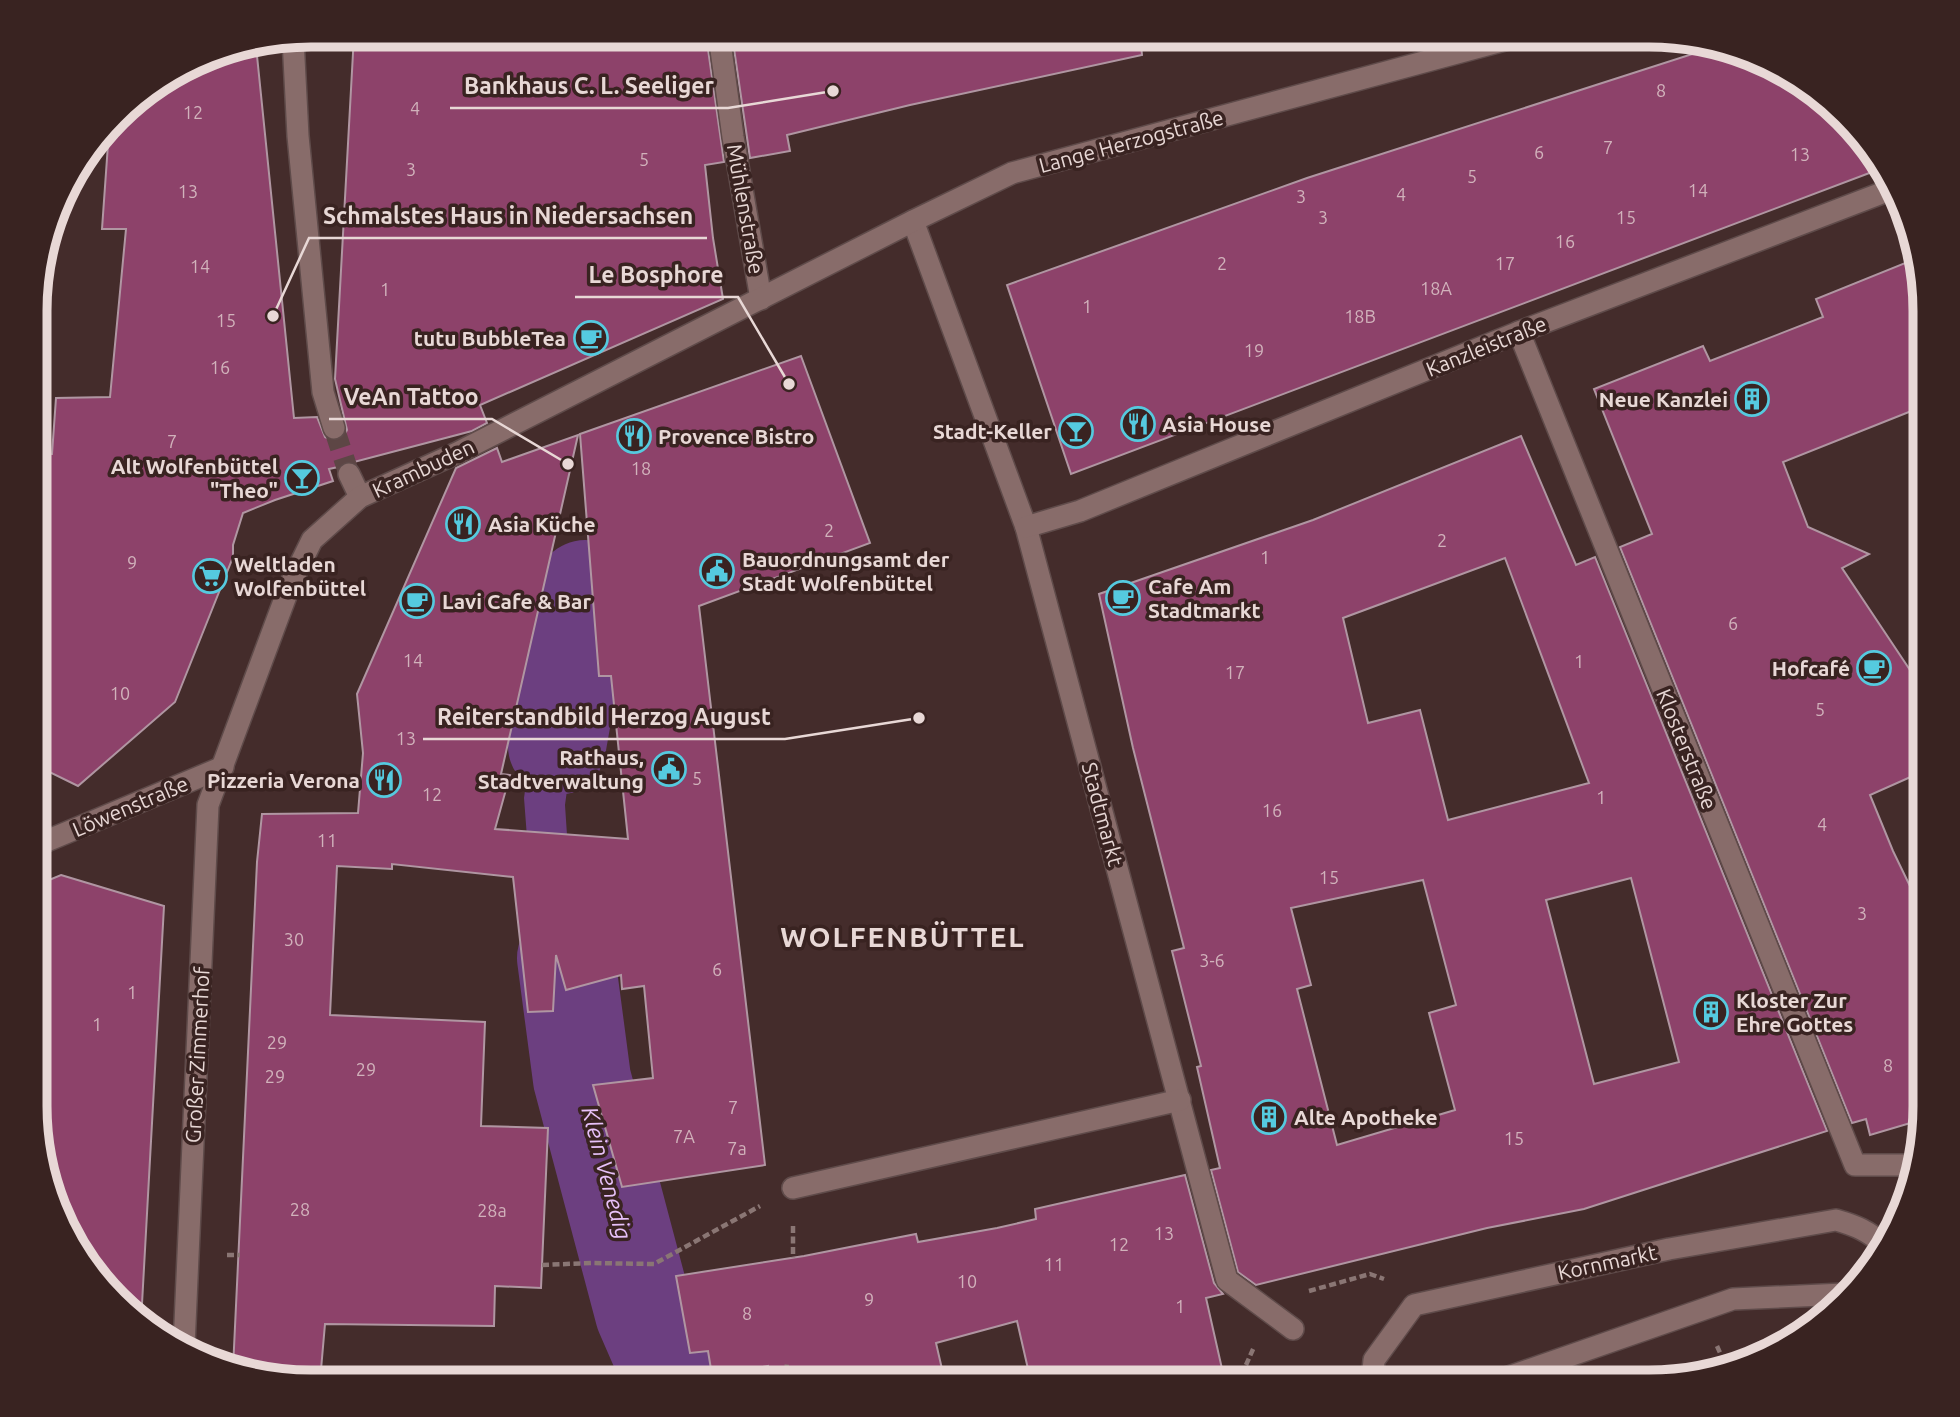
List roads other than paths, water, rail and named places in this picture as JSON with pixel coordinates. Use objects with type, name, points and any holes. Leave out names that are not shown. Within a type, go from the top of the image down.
[{"type":"street","name":"Mühlenstraße","points":[[721,47],[761,299]]},
{"type":"street","name":"Lange Herzogstraße","points":[[761,299],[1012,173],[1479,47]]},
{"type":"street","points":[[293,48],[298,136],[323,391],[334,428]]},
{"type":"street","name":"Kanzleistraße","points":[[1026,527],[1080,511],[1519,332],[1884,192]]},
{"type":"street","name":"Stadtmarkt","points":[[913,221],[1026,527],[1227,1280],[1293,1329]]},
{"type":"street","name":"Krambuden","points":[[223,767],[290,585],[312,540],[360,497],[469,448],[761,299]]},
{"type":"street","name":"Klosterstraße","points":[[1519,332],[1855,1165],[1906,1165]]},
{"type":"street","points":[[349,474],[360,497]]},
{"type":"street","name":"Löwenstraße","points":[[47,841],[223,767]]},
{"type":"street","name":"Großer Zimmerhof","points":[[184,1337],[208,805],[223,767]]},
{"type":"street","points":[[793,1188],[1180,1100]]},
{"type":"street","name":"Kornmarkt","points":[[1373,1370],[1374,1360],[1414,1305],[1669,1249],[1836,1220],[1856,1226],[1877,1239]]},
{"type":"street","points":[[1529,1370],[1733,1299],[1832,1295]]},
{"type":"water","points":[[582,556],[574,739],[565,805],[585,1104],[649,1252],[676,1359],[684,1370],[644,1370],[542,1117],[540,1008],[524,798],[555,574]]},
{"type":"waterway","name":"Klein Venedig","points":[[557,746],[585,589]]},
{"type":"waterway","name":"Klein Venedig","points":[[566,958],[582,1079],[644,1313],[669,1370]]},
{"type":"tunnel","points":[[334,428],[349,474]]},
{"type":"place","name":"Bankhaus C. L. Seeliger","points":[[833,91]]},
{"type":"place","name":"Schmalstes Haus in Niedersachsen","points":[[273,316]]},
{"type":"place","name":"tutu BubbleTea","points":[[591,338]]},
{"type":"place","name":"Le Bosphore","points":[[789,384]]},
{"type":"place","name":"Neue Kanzlei","points":[[1752,399]]},
{"type":"place","name":"Asia House","points":[[1138,424]]},
{"type":"place","name":"Stadt-Keller","points":[[1076,431]]},
{"type":"place","name":"Provence Bistro","points":[[634,436]]},
{"type":"place","name":"VeAn Tattoo","points":[[568,464]]},
{"type":"place","name":"Alt Wolfenbüttel \"Theo\"","points":[[302,478]]},
{"type":"place","name":"Asia Küche","points":[[463,524]]},
{"type":"place","name":"Bauordnungsamt der Stadt Wolfenbüttel","points":[[717,571]]},
{"type":"place","name":"Weltladen Wolfenbüttel","points":[[210,576]]},
{"type":"place","name":"Cafe Am Stadtmarkt","points":[[1123,598]]},
{"type":"place","name":"Lavi Cafe & Bar","points":[[417,601]]},
{"type":"place","name":"Hofcafé","points":[[1874,668]]},
{"type":"place","name":"Reiterstandbild Herzog August","points":[[919,718]]},
{"type":"place","name":"Rathaus, Stadtverwaltung","points":[[669,769]]},
{"type":"place","name":"Pizzeria Verona","points":[[384,780]]},
{"type":"place","name":"Kloster Zur Ehre Gottes","points":[[1711,1012]]},
{"type":"place","name":"Alte Apotheke","points":[[1269,1117]]},
{"type":"district","name":"WOLFENBÜTTEL","points":[[903,936]]}]
